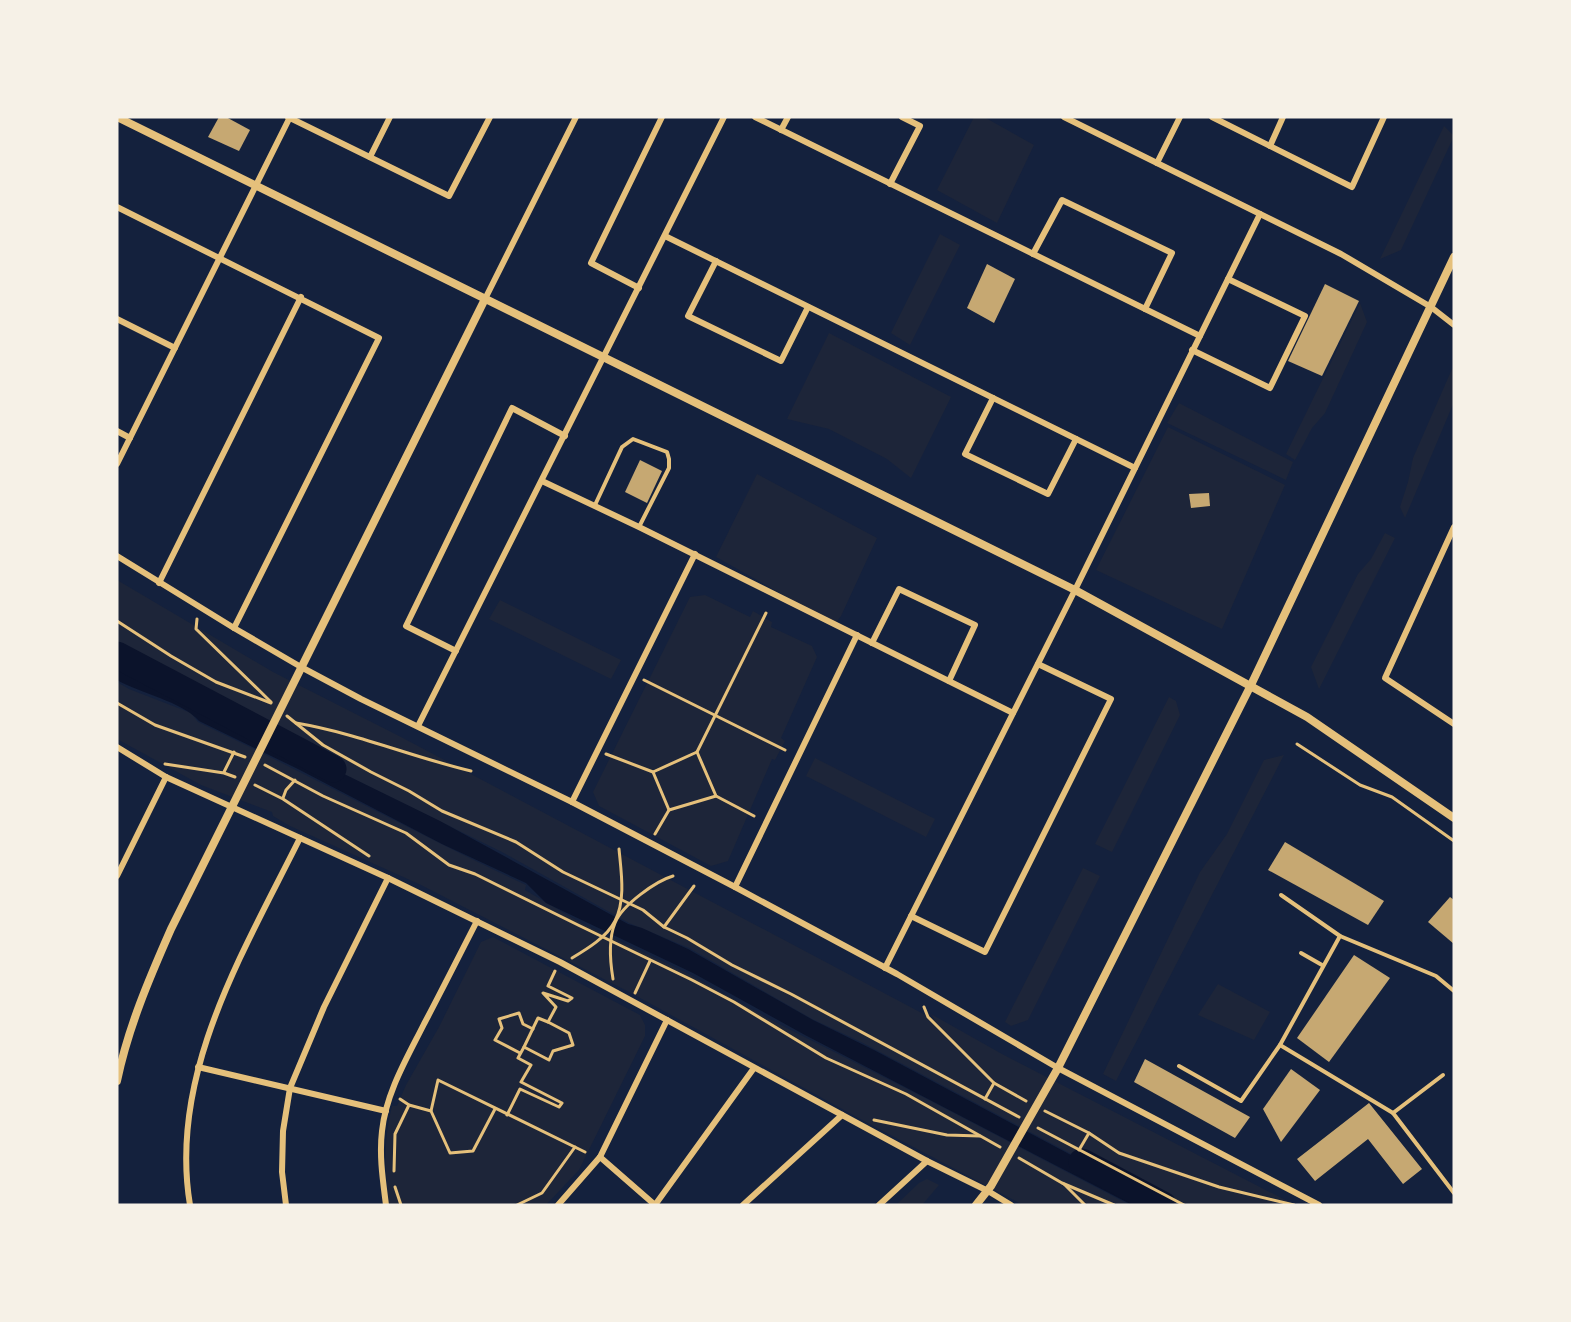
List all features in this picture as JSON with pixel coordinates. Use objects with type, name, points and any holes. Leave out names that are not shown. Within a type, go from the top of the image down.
[{"type":"street","points":[[117,117],[1074,590],[1307,717],[1454,818]]},
{"type":"street","points":[[117,464],[289,117],[449,196],[490,117]]},
{"type":"street","points":[[370,157],[390,117]]},
{"type":"street","points":[[117,1081],[122,1056],[138,1006],[171,929],[576,117]]},
{"type":"street","points":[[639,288],[591,263],[662,117]]},
{"type":"street","points":[[418,726],[605,358],[724,117]]},
{"type":"street","points":[[755,117],[1200,336]]},
{"type":"street","points":[[781,130],[788,117]]},
{"type":"street","points":[[890,184],[920,126],[902,117]]},
{"type":"street","points":[[1064,117],[1341,254],[1431,307],[1454,325]]},
{"type":"street","points":[[1157,163],[1180,117]]},
{"type":"street","points":[[1212,117],[1352,187],[1384,117]]},
{"type":"street","points":[[1270,146],[1283,117]]},
{"type":"street","points":[[1033,254],[1062,200],[1172,253],[1146,309]]},
{"type":"street","points":[[117,207],[379,338],[234,628]]},
{"type":"street","points":[[885,968],[1260,214]]},
{"type":"street","points":[[665,236],[1135,468]]},
{"type":"street","points":[[976,1205],[989,1188],[1058,1068],[1251,685],[1454,256]]},
{"type":"street","points":[[716,261],[688,316],[781,361],[808,307]]},
{"type":"street","points":[[1192,350],[1270,388],[1305,316],[1228,279]]},
{"type":"street","points":[[159,583],[301,297]]},
{"type":"street","points":[[117,319],[175,348]]},
{"type":"street","points":[[993,398],[965,454],[1048,494],[1076,440]]},
{"type":"street","points":[[456,651],[406,626],[512,408],[565,435]]},
{"type":"street","points":[[117,431],[130,438]]},
{"type":"street","points":[[542,481],[639,526],[1013,713]]},
{"type":"street","points":[[1454,527],[1385,678],[1452,722],[1454,714]]},
{"type":"street","points":[[572,802],[694,554]]},
{"type":"street","points":[[117,556],[301,667],[572,802],[735,887],[885,968],[1058,1068],[1319,1205]]},
{"type":"street","points":[[873,643],[899,589],[975,625],[949,681]]},
{"type":"street","points":[[735,887],[857,635]]},
{"type":"street","points":[[911,916],[985,952],[1111,699],[1038,664]]},
{"type":"street","points":[[117,747],[166,777],[388,878],[564,962],[927,1161],[989,1188],[1011,1205]]},
{"type":"street","points":[[117,876],[166,777]]},
{"type":"street","points":[[190,1205],[186,1156],[191,1102],[206,1040],[236,966],[300,838]]},
{"type":"street","points":[[286,1205],[282,1172],[283,1131],[290,1089],[324,1007],[388,878]]},
{"type":"street","points":[[386,1205],[382,1144],[386,1111],[393,1088],[477,921]]},
{"type":"street","points":[[558,1205],[600,1157],[667,1020]]},
{"type":"street","points":[[198,1067],[386,1111]]},
{"type":"street","points":[[600,1157],[655,1205],[754,1068]]},
{"type":"street","points":[[743,1205],[842,1115]]},
{"type":"street","points":[[879,1205],[927,1161]]},
{"type":"lane","points":[[595,505],[622,447],[627,442],[633,439],[667,452],[669,468],[639,526]]},
{"type":"lane","points":[[1281,895],[1340,936],[1436,976],[1454,991]]},
{"type":"lane","points":[[1179,1066],[1241,1101],[1280,1045],[1340,936]]},
{"type":"lane","points":[[1301,953],[1322,965]]},
{"type":"lane","points":[[1280,1045],[1393,1113],[1454,1193]]},
{"type":"lane","points":[[1393,1113],[1443,1075]]},
{"type":"path","points":[[606,754],[653,772],[697,752],[766,613]]},
{"type":"path","points":[[117,621],[216,682],[273,703],[196,629],[197,619]]},
{"type":"path","points":[[643,680],[785,750]]},
{"type":"path","points":[[117,703],[154,724],[253,760]]},
{"type":"path","points":[[280,710],[322,745],[442,811],[516,842],[563,872],[643,910],[664,927],[1027,1122]]},
{"type":"path","points":[[295,723],[343,733],[437,763],[471,771]]},
{"type":"path","points":[[1298,744],[1360,785],[1392,797],[1454,841]]},
{"type":"path","points":[[224,773],[234,752]]},
{"type":"path","points":[[697,752],[716,796],[754,816]]},
{"type":"path","points":[[160,764],[173,764],[235,777]]},
{"type":"path","points":[[262,764],[323,796],[406,833],[449,865],[474,873],[734,1002],[826,1058],[906,1094],[1002,1148]]},
{"type":"path","points":[[653,772],[669,810]]},
{"type":"path","points":[[283,799],[286,790],[295,780]]},
{"type":"path","points":[[246,781],[283,799],[374,860]]},
{"type":"path","points":[[652,838],[669,810],[716,796]]},
{"type":"path","points":[[614,987],[610,966],[620,899],[619,849]]},
{"type":"path","points":[[548,1022],[556,1007],[543,993],[568,1001],[572,998],[548,986],[564,962],[597,941],[648,888],[673,876]]},
{"type":"path","points":[[664,927],[694,886]]},
{"type":"path","points":[[633,997],[650,960]]},
{"type":"path","points":[[924,1007],[928,1017],[994,1083],[1030,1103]]},
{"type":"path","points":[[520,1053],[495,1040],[502,1028],[499,1019],[519,1013],[523,1024],[533,1029]]},
{"type":"path","points":[[507,1115],[520,1089],[559,1107],[562,1103],[521,1082],[531,1065],[518,1058],[538,1018],[569,1033],[573,1045],[554,1051],[549,1059],[524,1047]]},
{"type":"path","points":[[495,1109],[473,1151],[450,1153],[431,1111],[438,1080],[585,1152]]},
{"type":"path","points":[[985,1099],[994,1083]]},
{"type":"path","points":[[399,1099],[409,1105],[431,1111]]},
{"type":"path","points":[[401,1205],[393,1178],[395,1134],[409,1105]]},
{"type":"path","points":[[1040,1108],[1089,1133],[1119,1154],[1219,1187],[1294,1205]]},
{"type":"path","points":[[870,1119],[947,1134],[982,1136]]},
{"type":"path","points":[[1037,1127],[1184,1205]]},
{"type":"path","points":[[1079,1150],[1089,1133]]},
{"type":"path","points":[[517,1205],[542,1193],[575,1147]]},
{"type":"path","points":[[1012,1154],[1062,1183],[1114,1205]]},
{"type":"path","points":[[1062,1183],[1085,1205]]},
{"type":"shaded area","points":[[974,117],[984,117],[1034,145],[997,223],[937,190]]},
{"type":"shaded area","points":[[1444,126],[1454,136],[1401,250],[1380,259]]},
{"type":"shaded area","points":[[940,234],[960,245],[910,345],[891,333]]},
{"type":"shaded area","points":[[1360,303],[1367,322],[1325,413],[1312,428],[1295,460],[1286,454]]},
{"type":"shaded area","points":[[829,333],[951,397],[911,478],[887,459],[829,429],[787,419]]},
{"type":"shaded area","points":[[1452,369],[1454,369],[1454,402],[1405,518],[1400,507],[1413,458]]},
{"type":"shaded area","points":[[1179,403],[1293,462],[1286,480],[1167,423]]},
{"type":"shaded area","points":[[1168,427],[1285,485],[1222,629],[1096,570]]},
{"type":"shaded area","points":[[757,474],[877,538],[841,616],[835,624],[716,557]]},
{"type":"shaded area","points":[[1385,533],[1395,538],[1319,689],[1311,667],[1358,574],[1371,559]]},
{"type":"shaded area","points":[[117,580],[273,672],[401,737],[935,1020],[931,1014],[1002,1054],[1295,1205],[1167,1205],[863,1043],[812,1019],[689,948],[629,923],[502,852],[242,724],[117,655]]},
{"type":"shaded area","points":[[705,595],[750,617],[753,611],[772,622],[771,627],[812,646],[817,657],[781,738],[785,741],[775,760],[772,759],[728,861],[711,866],[599,806],[593,792],[690,597]]},
{"type":"shaded area","points":[[500,600],[621,660],[611,679],[489,619]]},
{"type":"shaded area","points":[[117,656],[244,725],[440,821],[628,924],[688,949],[813,1020],[874,1050],[1165,1205],[1132,1205],[805,1035],[693,973],[546,903],[526,883],[442,844],[298,769],[199,721],[183,708],[126,685],[117,680]]},
{"type":"shaded area","points":[[117,682],[129,689],[191,713],[198,722],[526,885],[525,890],[581,923],[685,972],[775,1022],[1130,1205],[1023,1205],[631,993],[421,885],[290,826],[273,816],[272,812],[201,785],[117,739]]},
{"type":"shaded area","points":[[1169,697],[1176,701],[1180,715],[1112,852],[1095,844]]},
{"type":"shaded area","points":[[1284,755],[1116,1081],[1103,1074],[1200,872],[1227,834],[1264,760]]},
{"type":"shaded area","points":[[815,758],[935,819],[926,837],[806,776]]},
{"type":"shaded area","points":[[1083,868],[1100,876],[1028,1020],[1011,1026],[1005,1022]]},
{"type":"shaded area","points":[[493,937],[640,1015],[645,1025],[645,1036],[579,1170],[546,1205],[389,1205],[386,1156],[387,1132],[392,1106],[397,1106],[481,942]]},
{"type":"shaded area","points":[[1218,984],[1270,1012],[1254,1040],[1198,1015]]},
{"type":"shaded area","points":[[927,1179],[939,1185],[922,1205],[896,1205],[919,1183]]},
{"type":"building","points":[[219,117],[226,117],[250,130],[239,151],[208,137]]},
{"type":"building","points":[[987,264],[1015,279],[994,323],[967,308]]},
{"type":"building","points":[[1325,284],[1359,301],[1322,376],[1288,361]]},
{"type":"building","points":[[640,460],[662,471],[647,503],[625,492]]},
{"type":"building","points":[[1209,493],[1210,506],[1191,508],[1189,494]]},
{"type":"building","points":[[1285,842],[1384,901],[1368,925],[1268,870]]},
{"type":"building","points":[[1450,897],[1454,900],[1454,944],[1428,922]]},
{"type":"building","points":[[1354,955],[1390,978],[1329,1062],[1297,1038]]},
{"type":"building","points":[[1145,1059],[1250,1117],[1235,1138],[1134,1082]]},
{"type":"building","points":[[1291,1069],[1320,1090],[1281,1142],[1263,1109]]},
{"type":"building","points":[[1369,1103],[1422,1169],[1403,1184],[1368,1139],[1315,1181],[1297,1159]]},
{"type":"waterway","points":[[117,655],[333,769]]},
{"type":"waterway","points":[[1082,1162],[1163,1205]]}]
